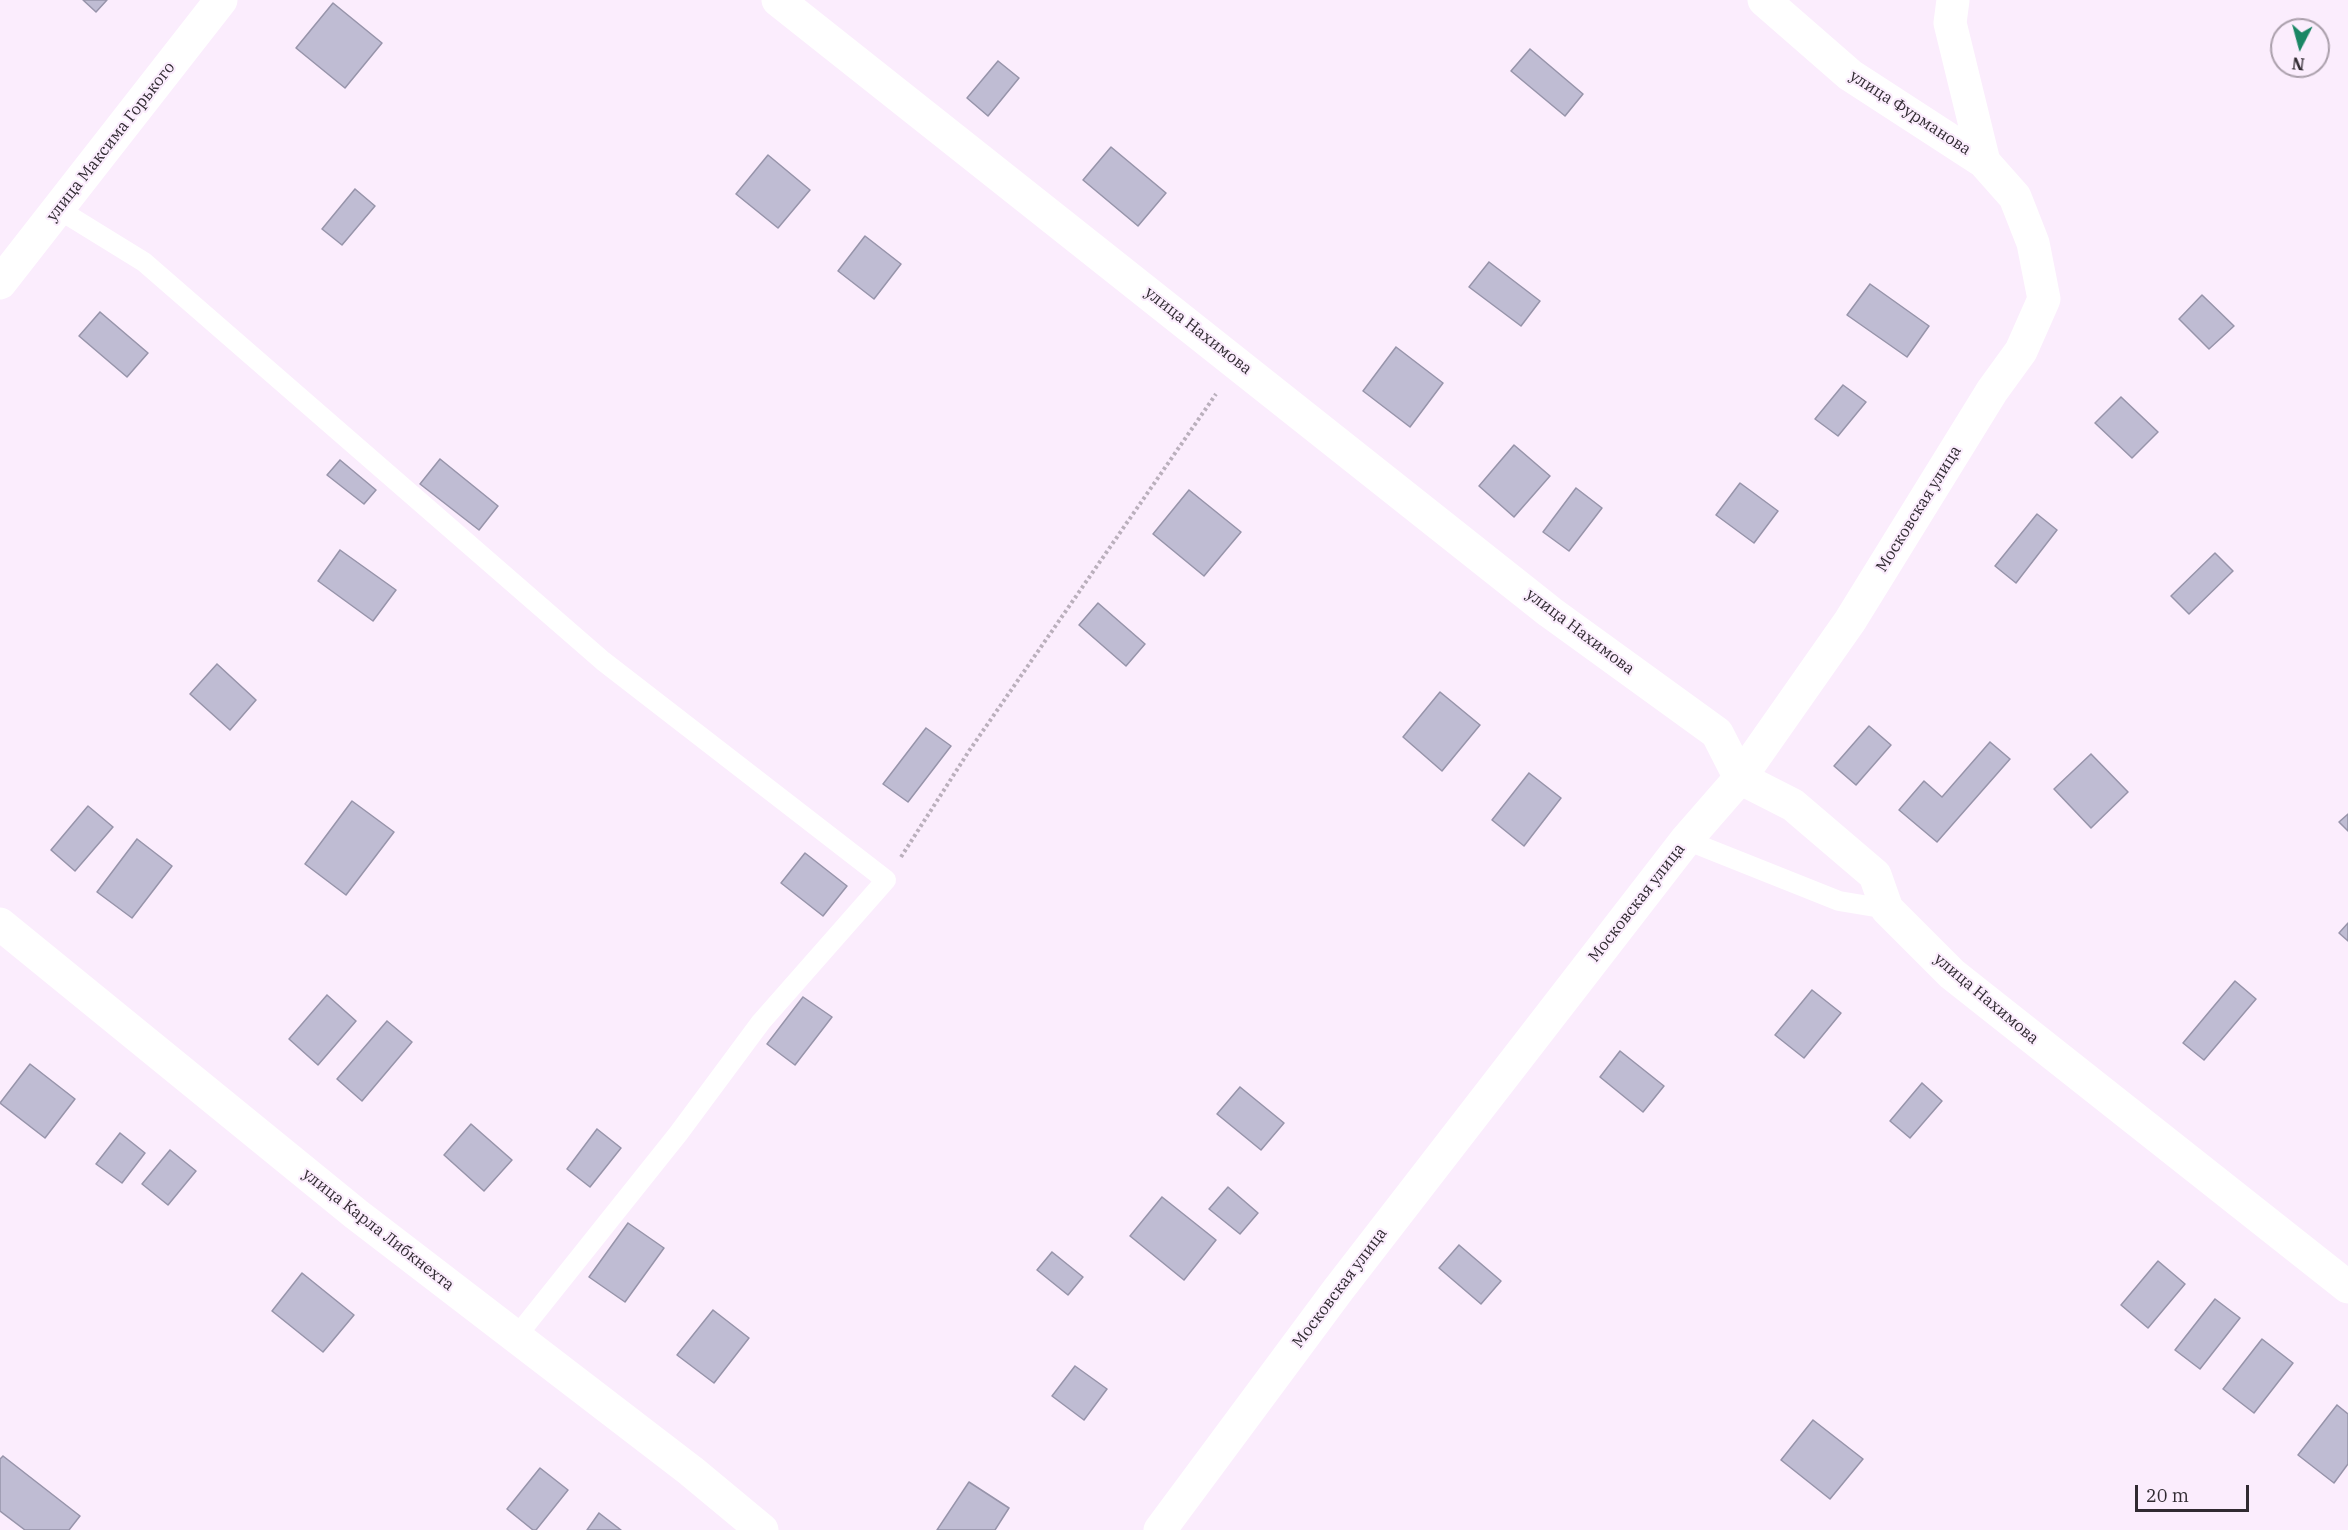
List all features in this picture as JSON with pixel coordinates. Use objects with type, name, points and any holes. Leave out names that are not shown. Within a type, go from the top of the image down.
[{"type":"street","name":"улица Максима Горького","points":[[0,283],[220,0]]},
{"type":"street","name":"улица Нахимова","points":[[778,0],[1550,612],[1717,733],[1740,777],[1793,805],[1875,875],[1887,909],[1952,974],[2348,1287]]},
{"type":"street","name":"улица Фурманова","points":[[1764,0],[1850,75],[1984,162],[2015,196],[2033,243]]},
{"type":"street","points":[[1953,0],[1950,23],[1984,162]]},
{"type":"street","name":"Московская улица","points":[[1160,1530],[1338,1290],[1686,840],[1740,777],[1850,621],[1992,391],[2021,351],[2044,299],[2033,243]]},
{"type":"street","name":"улица Карла Либкнехта","points":[[0,924],[356,1215],[682,1464],[762,1530]]},
{"type":"lane","points":[[58,209],[144,262],[603,661],[886,880],[761,1022],[678,1134],[516,1337]]},
{"type":"lane","points":[[1686,840],[1839,901],[1887,909]]},
{"type":"path","points":[[886,880],[969,751],[1237,362]]},
{"type":"building","points":[[83,0],[107,0],[96,12]]},
{"type":"building","points":[[333,3],[382,43],[345,88],[296,48]]},
{"type":"building","points":[[1530,49],[1583,94],[1565,116],[1511,71]]},
{"type":"building","points":[[998,61],[1019,78],[988,116],[967,98]]},
{"type":"building","points":[[1111,147],[1166,193],[1138,226],[1083,180]]},
{"type":"building","points":[[768,155],[810,190],[778,228],[736,194]]},
{"type":"building","points":[[355,189],[375,206],[342,245],[322,229]]},
{"type":"building","points":[[865,236],[901,264],[874,299],[838,271]]},
{"type":"building","points":[[1489,262],[1540,301],[1521,326],[1469,287]]},
{"type":"building","points":[[1870,284],[1929,326],[1907,357],[1847,315]]},
{"type":"building","points":[[2202,295],[2234,326],[2209,349],[2179,319]]},
{"type":"building","points":[[100,312],[148,353],[127,377],[79,336]]},
{"type":"building","points":[[1396,347],[1443,383],[1410,427],[1363,391]]},
{"type":"building","points":[[1843,385],[1866,402],[1838,436],[1815,419]]},
{"type":"building","points":[[2121,397],[2158,432],[2132,458],[2095,423]]},
{"type":"building","points":[[1514,445],[1550,476],[1514,517],[1479,486]]},
{"type":"building","points":[[440,459],[498,506],[479,530],[420,484]]},
{"type":"building","points":[[340,460],[376,490],[364,504],[327,475]]},
{"type":"building","points":[[1740,483],[1778,511],[1754,543],[1716,515]]},
{"type":"building","points":[[1576,488],[1602,508],[1569,551],[1543,532]]},
{"type":"building","points":[[1189,490],[1241,532],[1204,576],[1153,534]]},
{"type":"building","points":[[2037,514],[2057,530],[2016,583],[1995,566]]},
{"type":"building","points":[[340,550],[396,590],[373,621],[318,581]]},
{"type":"building","points":[[2215,553],[2233,571],[2189,614],[2171,596]]},
{"type":"building","points":[[1098,603],[1145,644],[1126,666],[1079,625]]},
{"type":"building","points":[[217,664],[256,700],[230,730],[190,694]]},
{"type":"building","points":[[1440,692],[1480,725],[1442,771],[1403,737]]},
{"type":"building","points":[[1869,726],[1891,745],[1856,785],[1834,766]]},
{"type":"building","points":[[926,728],[951,746],[908,802],[883,784]]},
{"type":"building","points":[[1990,742],[2010,759],[1937,842],[1899,810],[1924,781],[1942,797]]},
{"type":"building","points":[[2091,754],[2128,792],[2091,828],[2054,789]]},
{"type":"building","points":[[1529,773],[1561,798],[1524,846],[1492,820]]},
{"type":"building","points":[[352,801],[394,832],[346,895],[305,864]]},
{"type":"building","points":[[88,806],[113,827],[75,871],[51,850]]},
{"type":"building","points":[[2348,814],[2348,831],[2339,822]]},
{"type":"building","points":[[137,839],[172,866],[132,918],[97,892]]},
{"type":"building","points":[[805,853],[847,886],[823,916],[781,883]]},
{"type":"building","points":[[2348,923],[2348,941],[2339,933]]},
{"type":"building","points":[[2235,981],[2256,999],[2204,1060],[2183,1043]]},
{"type":"building","points":[[1812,990],[1841,1013],[1804,1058],[1775,1035]]},
{"type":"building","points":[[327,995],[356,1021],[318,1065],[289,1039]]},
{"type":"building","points":[[803,997],[832,1017],[795,1065],[767,1044]]},
{"type":"building","points":[[387,1021],[412,1042],[362,1101],[337,1079]]},
{"type":"building","points":[[1620,1051],[1664,1086],[1643,1112],[1600,1077]]},
{"type":"building","points":[[30,1064],[75,1099],[45,1138],[0,1103]]},
{"type":"building","points":[[1922,1083],[1942,1101],[1910,1138],[1890,1121]]},
{"type":"building","points":[[1240,1087],[1284,1123],[1261,1150],[1217,1114]]},
{"type":"building","points":[[471,1124],[512,1160],[484,1191],[444,1155]]},
{"type":"building","points":[[597,1129],[621,1148],[590,1187],[567,1169]]},
{"type":"building","points":[[120,1133],[145,1153],[122,1183],[96,1164]]},
{"type":"building","points":[[170,1150],[196,1171],[168,1205],[142,1184]]},
{"type":"building","points":[[1228,1187],[1258,1213],[1240,1234],[1209,1209]]},
{"type":"building","points":[[1162,1197],[1216,1240],[1184,1280],[1130,1236]]},
{"type":"building","points":[[628,1223],[664,1248],[625,1302],[589,1277]]},
{"type":"building","points":[[1459,1245],[1501,1281],[1481,1304],[1439,1268]]},
{"type":"building","points":[[1052,1252],[1083,1277],[1068,1295],[1037,1270]]},
{"type":"building","points":[[2158,1261],[2185,1284],[2148,1328],[2121,1305]]},
{"type":"building","points":[[302,1273],[354,1315],[323,1352],[272,1311]]},
{"type":"building","points":[[2215,1299],[2240,1318],[2200,1369],[2175,1350]]},
{"type":"building","points":[[713,1310],[749,1338],[714,1383],[677,1355]]},
{"type":"building","points":[[2262,1339],[2293,1363],[2254,1413],[2223,1389]]},
{"type":"building","points":[[1075,1366],[1107,1389],[1084,1420],[1052,1396]]},
{"type":"building","points":[[2337,1405],[2348,1414],[2348,1464],[2334,1483],[2298,1455]]},
{"type":"building","points":[[1813,1420],[1863,1459],[1830,1499],[1781,1460]]},
{"type":"building","points":[[3,1456],[80,1516],[69,1530],[25,1530],[0,1511],[0,1459]]},
{"type":"building","points":[[540,1468],[568,1490],[536,1530],[533,1530],[507,1509]]},
{"type":"building","points":[[969,1482],[1009,1508],[995,1530],[937,1530]]},
{"type":"building","points":[[599,1513],[621,1530],[587,1530]]}]
